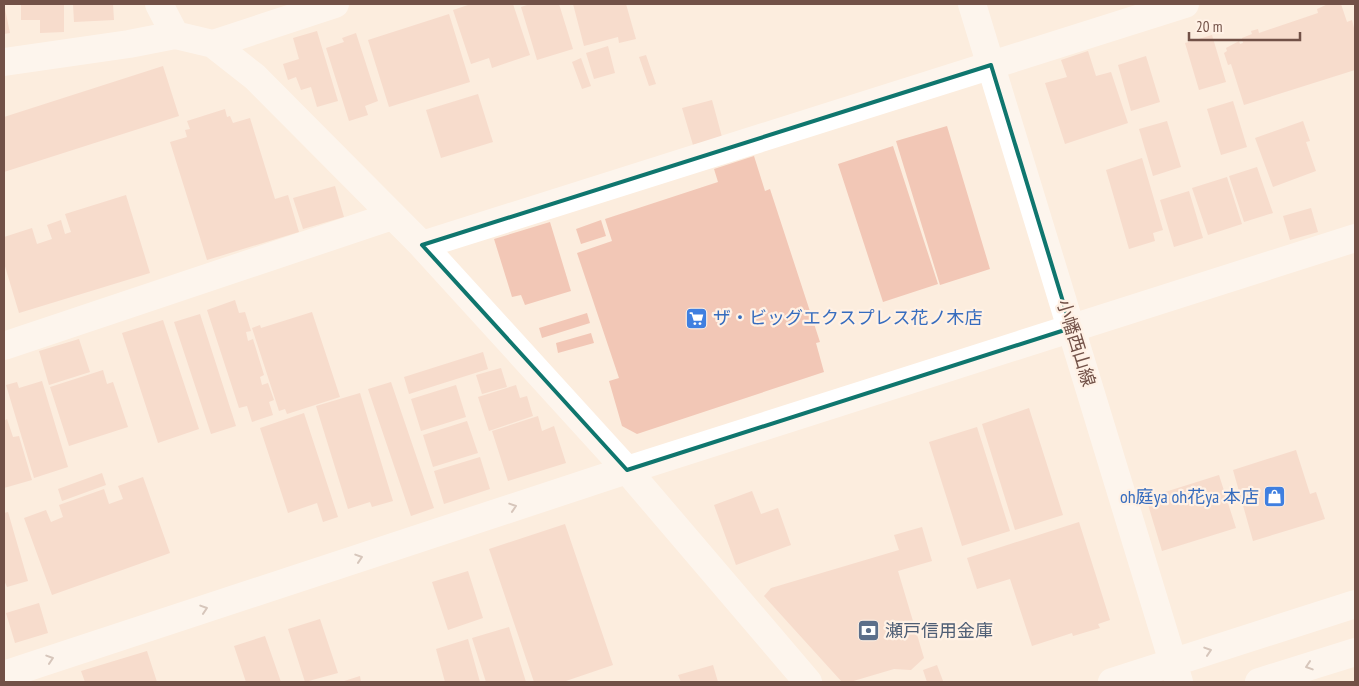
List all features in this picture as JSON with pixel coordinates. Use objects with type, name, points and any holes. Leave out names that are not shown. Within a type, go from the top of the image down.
[{"type":"street","points":[[159,4],[175,35]]},
{"type":"street","points":[[212,44],[335,4]]},
{"type":"street","name":"小幡西山線","points":[[972,4],[1176,672]]},
{"type":"street","points":[[422,245],[1185,4]]},
{"type":"street","points":[[4,62],[129,44],[175,35],[212,44],[255,77],[422,245],[627,470],[808,682]]},
{"type":"street","points":[[4,346],[392,216]]},
{"type":"street","points":[[4,674],[627,470],[1355,238]]},
{"type":"street","points":[[1112,682],[1176,672],[1355,604]]},
{"type":"street","points":[[1259,682],[1355,652]]},
{"type":"highlighted area","points":[[991,65],[1071,328],[627,470],[422,245]]},
{"type":"building","points":[[4,4],[10,33],[4,34]]},
{"type":"building","points":[[21,4],[64,4],[64,32],[40,33],[40,20],[21,20]]},
{"type":"building","points":[[73,4],[113,4],[114,20],[74,22]]},
{"type":"building","points":[[471,4],[513,4],[530,55],[492,68],[489,58],[471,64],[453,10]]},
{"type":"building","points":[[530,4],[559,4],[573,49],[537,60],[521,7]]},
{"type":"building","points":[[573,4],[626,4],[636,39],[619,43],[618,37],[584,46]]},
{"type":"building","points":[[1328,4],[1341,4],[1347,22],[1352,20],[1355,32],[1355,70],[1244,105],[1231,64],[1228,65],[1224,53],[1227,51],[1226,48],[1239,41],[1240,44],[1243,43],[1242,38],[1252,34],[1251,31],[1258,29],[1259,33],[1318,13],[1317,9]]},
{"type":"building","points":[[449,14],[470,82],[389,107],[368,40]]},
{"type":"building","points":[[317,31],[338,101],[317,107],[311,87],[301,90],[296,77],[288,80],[283,64],[299,59],[293,38]]},
{"type":"building","points":[[356,33],[378,101],[365,106],[368,115],[349,121],[326,48],[344,42],[342,38]]},
{"type":"building","points":[[1212,35],[1226,82],[1199,90],[1185,43]]},
{"type":"building","points":[[608,46],[615,73],[594,79],[586,53]]},
{"type":"building","points":[[1088,51],[1096,76],[1111,72],[1128,123],[1065,144],[1045,83],[1067,77],[1061,60]]},
{"type":"building","points":[[646,55],[656,84],[649,86],[639,57]]},
{"type":"building","points":[[1146,56],[1160,102],[1131,111],[1118,65]]},
{"type":"building","points":[[581,58],[591,86],[582,89],[572,62]]},
{"type":"building","points":[[163,66],[179,116],[4,172],[4,117]]},
{"type":"building","points":[[478,94],[493,142],[441,158],[426,110]]},
{"type":"building","points":[[712,100],[722,137],[693,145],[682,108]]},
{"type":"building","points":[[1233,101],[1247,147],[1221,155],[1207,109]]},
{"type":"building","points":[[225,109],[227,117],[230,116],[233,123],[250,118],[275,199],[288,195],[299,232],[207,260],[170,142],[187,137],[185,130],[190,129],[187,121]]},
{"type":"building","points":[[1167,121],[1181,167],[1153,176],[1139,129]]},
{"type":"building","points":[[1303,121],[1310,141],[1306,142],[1316,171],[1273,187],[1255,138]]},
{"type":"building","points":[[947,126],[990,269],[940,285],[896,141]]},
{"type":"building","points":[[893,146],[938,284],[883,302],[838,164]]},
{"type":"building","points":[[754,156],[765,191],[770,189],[820,342],[816,343],[824,372],[637,434],[622,426],[609,381],[619,378],[577,253],[612,241],[605,219],[718,182],[714,169]]},
{"type":"building","points":[[1142,158],[1163,230],[1153,233],[1155,241],[1129,249],[1106,170]]},
{"type":"building","points":[[1257,167],[1273,213],[1244,222],[1229,176]]},
{"type":"building","points":[[1227,177],[1242,224],[1208,235],[1192,188]]},
{"type":"building","points":[[335,186],[344,217],[303,229],[293,198]]},
{"type":"building","points":[[1189,191],[1203,238],[1174,247],[1160,200]]},
{"type":"building","points":[[126,195],[150,273],[19,313],[4,263],[4,237],[32,228],[37,244],[52,239],[47,225],[61,220],[65,234],[71,232],[65,214]]},
{"type":"building","points":[[1311,208],[1318,232],[1290,240],[1283,216]]},
{"type":"building","points":[[601,220],[606,236],[581,244],[576,229]]},
{"type":"building","points":[[550,222],[571,291],[525,305],[521,295],[512,297],[494,239]]},
{"type":"building","points":[[235,300],[239,313],[245,312],[251,331],[246,332],[248,341],[253,339],[264,375],[260,377],[262,385],[268,383],[274,400],[269,402],[273,415],[252,422],[247,406],[239,408],[207,310]]},
{"type":"building","points":[[312,312],[340,397],[287,414],[285,409],[279,411],[252,328],[260,325],[261,328]]},
{"type":"building","points":[[587,313],[590,323],[542,338],[539,328]]},
{"type":"building","points":[[200,314],[236,426],[211,434],[174,322]]},
{"type":"building","points":[[163,320],[199,429],[158,443],[122,333]]},
{"type":"building","points":[[591,333],[594,343],[558,353],[556,343]]},
{"type":"building","points":[[79,339],[90,372],[49,385],[39,351]]},
{"type":"building","points":[[483,352],[488,369],[409,394],[404,377]]},
{"type":"building","points":[[501,368],[507,387],[482,394],[476,375]]},
{"type":"building","points":[[103,370],[107,384],[113,382],[128,427],[69,446],[50,387]]},
{"type":"building","points":[[42,381],[68,467],[34,478],[6,385],[17,382],[19,388]]},
{"type":"building","points":[[391,382],[434,508],[411,516],[368,389]]},
{"type":"building","points":[[456,385],[466,417],[421,431],[411,399]]},
{"type":"building","points":[[516,385],[520,398],[527,396],[533,416],[489,431],[478,397]]},
{"type":"building","points":[[360,393],[393,501],[372,507],[370,502],[348,509],[316,406]]},
{"type":"building","points":[[1029,408],[1063,515],[1015,530],[982,424]]},
{"type":"building","points":[[304,413],[338,517],[323,522],[317,503],[288,513],[260,428]]},
{"type":"building","points":[[538,416],[542,431],[554,426],[566,463],[508,481],[492,431]]},
{"type":"building","points":[[7,419],[13,437],[19,436],[32,480],[4,488],[4,421]]},
{"type":"building","points":[[467,421],[478,453],[433,467],[423,435]]},
{"type":"building","points":[[977,427],[1010,531],[962,546],[929,442]]},
{"type":"building","points":[[1296,450],[1310,494],[1316,492],[1325,519],[1253,541],[1233,470]]},
{"type":"building","points":[[480,457],[490,489],[444,504],[434,471]]},
{"type":"building","points":[[102,473],[106,485],[62,501],[58,489]]},
{"type":"building","points":[[1219,475],[1236,528],[1162,551],[1146,498]]},
{"type":"building","points":[[143,477],[170,553],[52,595],[24,518],[46,510],[51,522],[63,517],[59,505],[104,489],[109,504],[123,499],[118,486]]},
{"type":"building","points":[[752,491],[761,514],[778,508],[791,545],[736,565],[714,505]]},
{"type":"building","points":[[8,512],[28,581],[7,587],[4,580],[4,513]]},
{"type":"building","points":[[1079,522],[1110,620],[1098,624],[1100,628],[1073,636],[1072,633],[1032,646],[1010,579],[977,589],[967,558]]},
{"type":"building","points":[[565,524],[613,665],[563,682],[534,682],[489,549]]},
{"type":"building","points":[[922,527],[932,561],[898,571],[924,658],[911,670],[894,669],[850,682],[842,682],[764,596],[771,588],[899,550],[894,535]]},
{"type":"building","points":[[468,571],[483,618],[448,630],[432,582]]},
{"type":"building","points":[[39,603],[48,633],[15,643],[6,613]]},
{"type":"building","points":[[320,619],[338,673],[305,682],[288,629]]},
{"type":"building","points":[[509,627],[526,682],[486,682],[472,638]]},
{"type":"building","points":[[265,636],[281,682],[246,682],[234,646]]},
{"type":"building","points":[[468,639],[480,682],[445,682],[436,649]]},
{"type":"building","points":[[147,651],[157,682],[85,682],[81,671]]},
{"type":"building","points":[[713,665],[718,682],[681,682],[678,675]]},
{"type":"building","points":[[937,665],[943,681],[927,682],[923,670]]},
{"type":"building","points":[[360,676],[361,682],[341,682]]},
{"type":"place","name":"ザ・ビッグエクスプレス花ノ木店","points":[[697,318]]},
{"type":"place","name":"oh庭ya oh花ya 本店","points":[[1275,497]]},
{"type":"place","name":"瀬戸信用金庫","points":[[869,631]]}]
